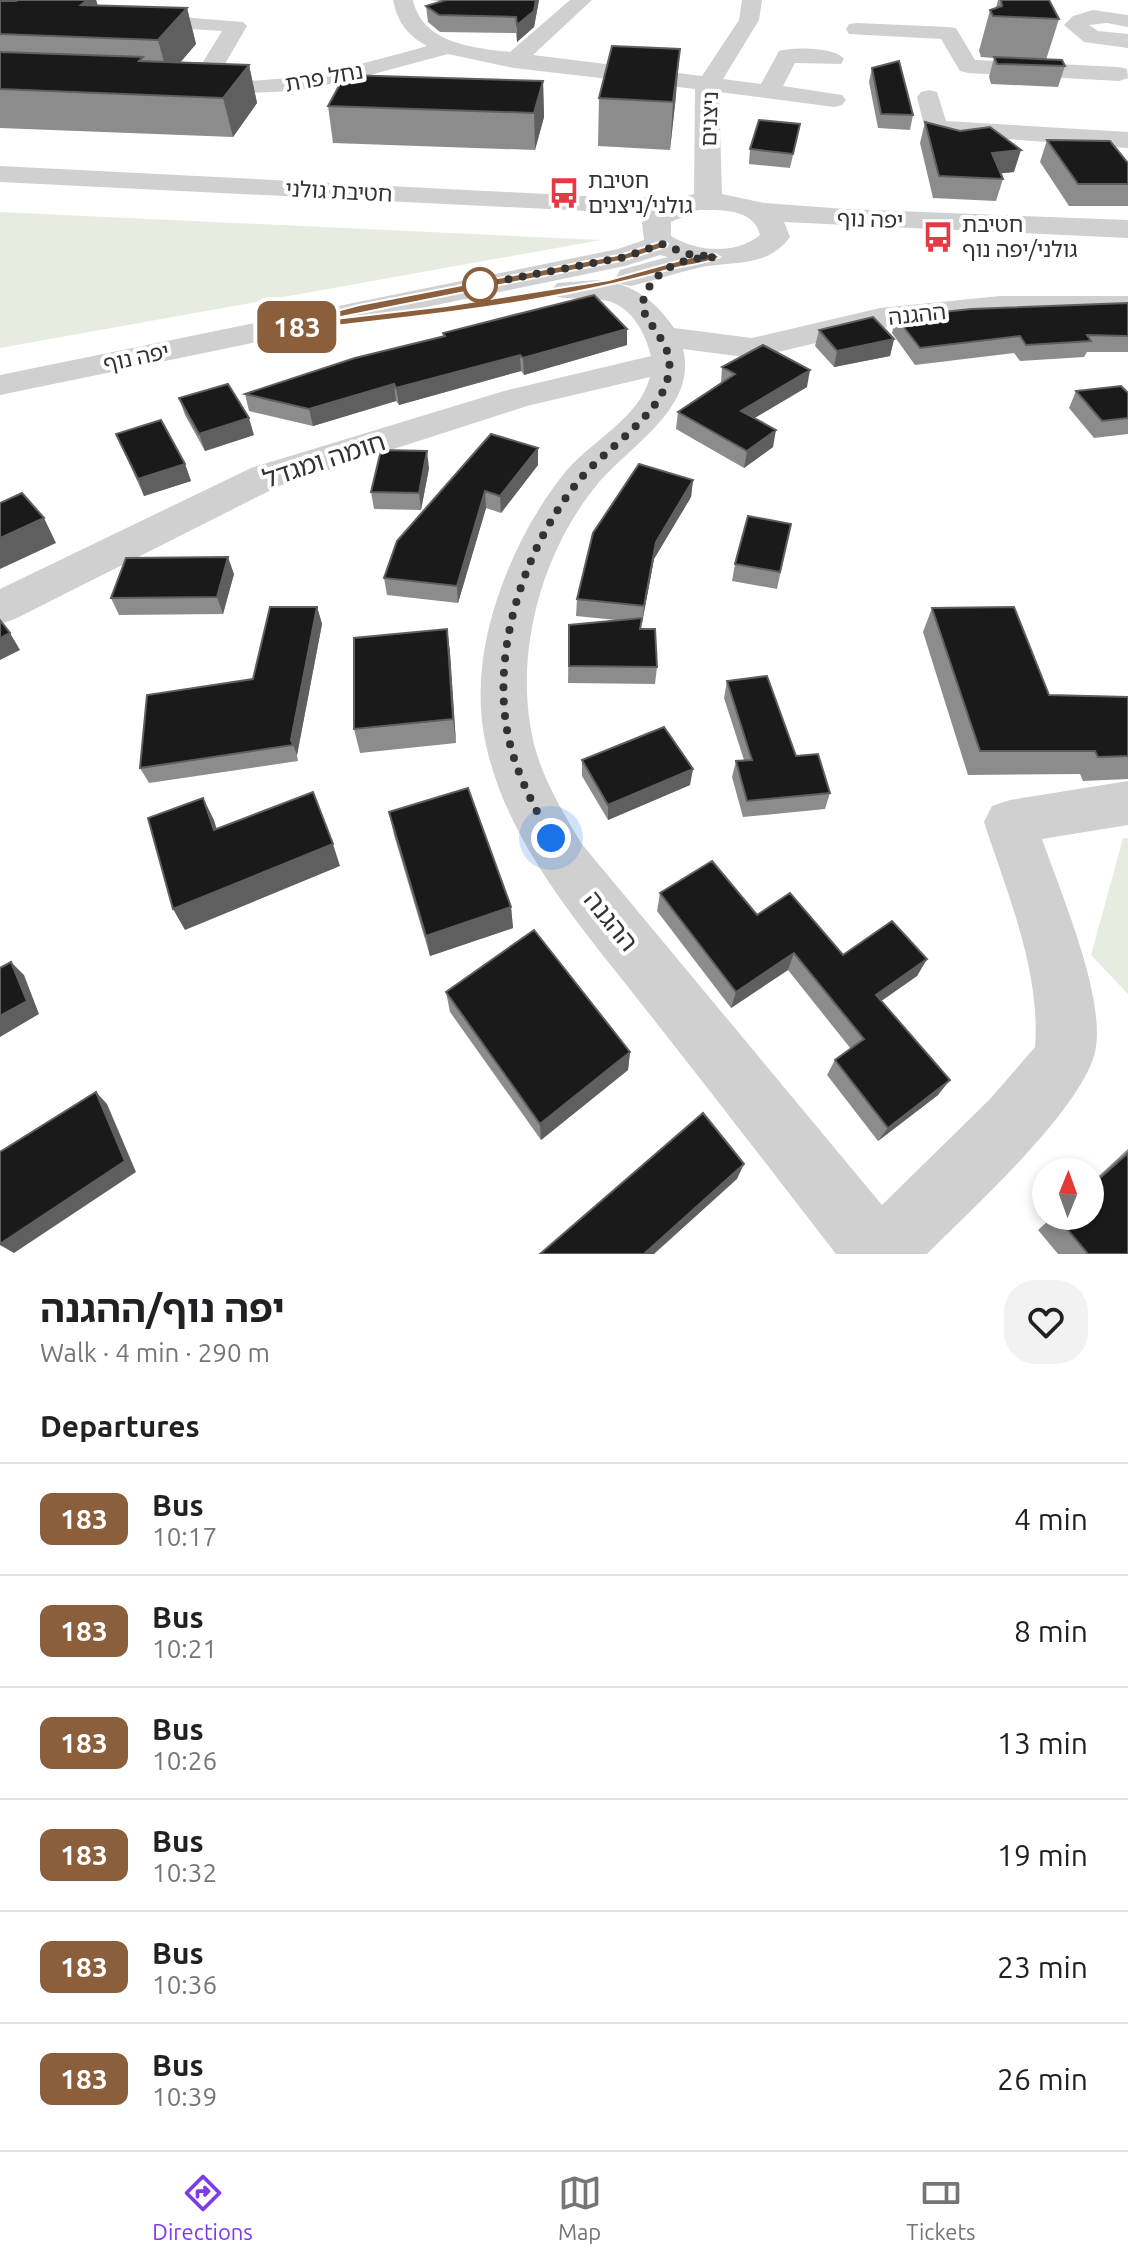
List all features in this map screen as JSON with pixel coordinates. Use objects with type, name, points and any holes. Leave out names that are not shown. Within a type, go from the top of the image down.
[{"type":"street","points":[[403,0],[410,23],[426,37],[447,47],[514,61],[834,100]]},
{"type":"street","points":[[514,61],[582,0]]},
{"type":"street","name":"ניצנים","points":[[708,202],[707,86],[749,20],[752,0]]},
{"type":"street","points":[[1110,0],[1128,20]]},
{"type":"street","name":"נחל פרת","points":[[102,18],[236,26],[191,87],[292,86],[352,75],[447,47]]},
{"type":"street","points":[[1085,25],[1128,20]]},
{"type":"street","points":[[1085,25],[1128,41]]},
{"type":"street","points":[[1085,25],[1092,72]]},
{"type":"street","points":[[1085,25],[1105,45],[1128,96]]},
{"type":"street","points":[[857,29],[948,33],[968,66],[1119,74]]},
{"type":"street","points":[[768,93],[787,56],[833,59]]},
{"type":"street","points":[[929,97],[935,128],[1128,140]]},
{"type":"street","name":"חטיבת גולני","points":[[0,174],[617,206],[679,206],[708,202]]},
{"type":"street","name":"חטיבת גולני","points":[[0,191],[604,223],[637,227],[661,250]]},
{"type":"street","name":"יפה נוף","points":[[708,202],[817,217],[1128,229]]},
{"type":"street","points":[[657,336],[643,299],[661,250],[655,221],[664,212],[679,206]]},
{"type":"street","points":[[756,211],[768,217],[775,227],[775,237],[769,244]]},
{"type":"street","name":"יפה נוף","points":[[0,385],[272,330],[359,308],[661,250],[699,258],[715,257],[750,253],[799,236],[846,233],[1081,241],[1128,248]]},
{"type":"street","name":"יפה נוף","points":[[272,330],[446,309],[568,290],[661,250]]},
{"type":"street","points":[[568,290],[616,293],[629,298],[657,336]]},
{"type":"street","name":"ההגנה","points":[[880,1254],[562,860],[527,793],[510,744],[501,685],[522,582],[544,530],[582,478],[654,405],[667,383],[657,336],[752,348],[894,316],[1000,306],[1128,306]]},
{"type":"street","name":"חומה ומגדל","points":[[0,608],[265,477],[516,398],[657,336]]},
{"type":"street","points":[[880,1254],[1040,1091],[1065,1056],[1067,1028],[1055,965],[1010,822],[1128,803]]},
{"type":"shaded area","points":[[0,212],[601,240],[0,348]]},
{"type":"shaded area","points":[[1123,838],[1128,838],[1128,994],[1091,955]]},
{"type":"building","points":[[87,0],[81,5],[187,8],[158,40],[0,34],[0,1]]},
{"type":"building","points":[[446,0],[536,0],[534,11],[517,25],[516,17],[439,15],[426,6]]},
{"type":"building","points":[[1001,0],[1049,0],[1059,19],[993,16],[990,10],[1002,6]]},
{"type":"building","points":[[612,46],[680,49],[673,102],[599,98]]},
{"type":"building","points":[[0,52],[143,57],[139,61],[249,65],[223,98],[0,89]]},
{"type":"building","points":[[994,57],[1062,60],[1065,66],[997,64]]},
{"type":"building","points":[[899,61],[913,115],[881,114],[872,68]]},
{"type":"building","points":[[345,75],[543,81],[534,113],[328,106]]},
{"type":"building","points":[[759,120],[800,124],[793,154],[750,149]]},
{"type":"building","points":[[925,122],[960,131],[990,127],[1021,150],[992,153],[1003,179],[939,176]]},
{"type":"building","points":[[1047,140],[1110,141],[1128,163],[1128,184],[1078,184]]},
{"type":"building","points":[[594,295],[627,329],[396,388],[394,384],[309,409],[245,394],[355,358],[445,336],[443,333]]},
{"type":"building","points":[[1128,303],[1128,336],[1087,335],[1091,341],[1026,345],[1020,336],[920,348],[896,317],[971,309]]},
{"type":"building","points":[[873,317],[894,339],[837,351],[819,330]]},
{"type":"building","points":[[763,345],[810,370],[741,411],[776,430],[747,451],[678,412],[735,374],[722,367]]},
{"type":"building","points":[[228,384],[249,418],[199,434],[179,398]]},
{"type":"building","points":[[1121,386],[1128,393],[1128,418],[1102,421],[1076,391]]},
{"type":"building","points":[[161,420],[185,464],[138,479],[116,434]]},
{"type":"building","points":[[491,434],[538,448],[500,496],[485,491],[457,586],[384,578],[397,541]]},
{"type":"building","points":[[381,450],[427,451],[419,493],[371,492]]},
{"type":"building","points":[[639,464],[693,480],[656,542],[644,606],[577,599],[593,533]]},
{"type":"building","points":[[22,493],[44,518],[0,538],[0,503]]},
{"type":"building","points":[[748,516],[791,524],[780,572],[735,564]]},
{"type":"building","points":[[228,557],[217,597],[111,598],[126,558]]},
{"type":"building","points":[[270,607],[317,607],[291,740],[293,745],[140,768],[147,695],[253,679]]},
{"type":"building","points":[[1014,607],[1049,695],[1128,697],[1128,756],[1098,757],[1095,751],[980,751],[932,608]]},
{"type":"building","points":[[642,618],[640,629],[655,629],[657,667],[569,666],[569,625]]},
{"type":"building","points":[[0,620],[10,633],[0,638]]},
{"type":"building","points":[[447,629],[453,719],[354,729],[354,638]]},
{"type":"building","points":[[767,676],[796,756],[818,754],[830,793],[747,801],[736,761],[752,760],[727,681]]},
{"type":"building","points":[[664,727],[693,769],[608,805],[582,760]]},
{"type":"building","points":[[468,788],[511,907],[426,936],[389,812]]},
{"type":"building","points":[[313,792],[333,844],[173,909],[148,818],[203,798],[214,830]]},
{"type":"building","points":[[712,861],[757,915],[790,893],[843,955],[892,921],[927,959],[876,995],[950,1080],[888,1128],[835,1060],[864,1039],[794,953],[736,992],[660,893]]},
{"type":"building","points":[[534,930],[630,1052],[540,1124],[446,992]]},
{"type":"building","points":[[11,962],[27,1001],[0,1016],[0,968]]},
{"type":"building","points":[[96,1092],[125,1161],[0,1244],[0,1152]]},
{"type":"building","points":[[703,1113],[744,1164],[644,1254],[540,1254]]},
{"type":"building","points":[[1128,1153],[1128,1254],[1088,1254],[1068,1230],[1104,1230],[1104,1174]]},
{"type":"bus line","name":"183","points":[[662,244],[625,257],[359,308],[272,330],[446,309],[611,283],[699,258],[715,257]]},
{"type":"place","name":"חטיבת גולני/ניצנים","points":[[564,193]]},
{"type":"place","name":"חטיבת גולני/יפה נוף","points":[[938,237]]},
{"type":"route","points":[[480,285],[473,286],[625,257],[662,244],[687,254],[715,257],[699,258],[664,269],[652,281],[643,299],[643,310],[666,345],[667,383],[654,405],[582,478],[544,530],[522,582],[501,685],[510,744],[527,793],[551,838]]}]
